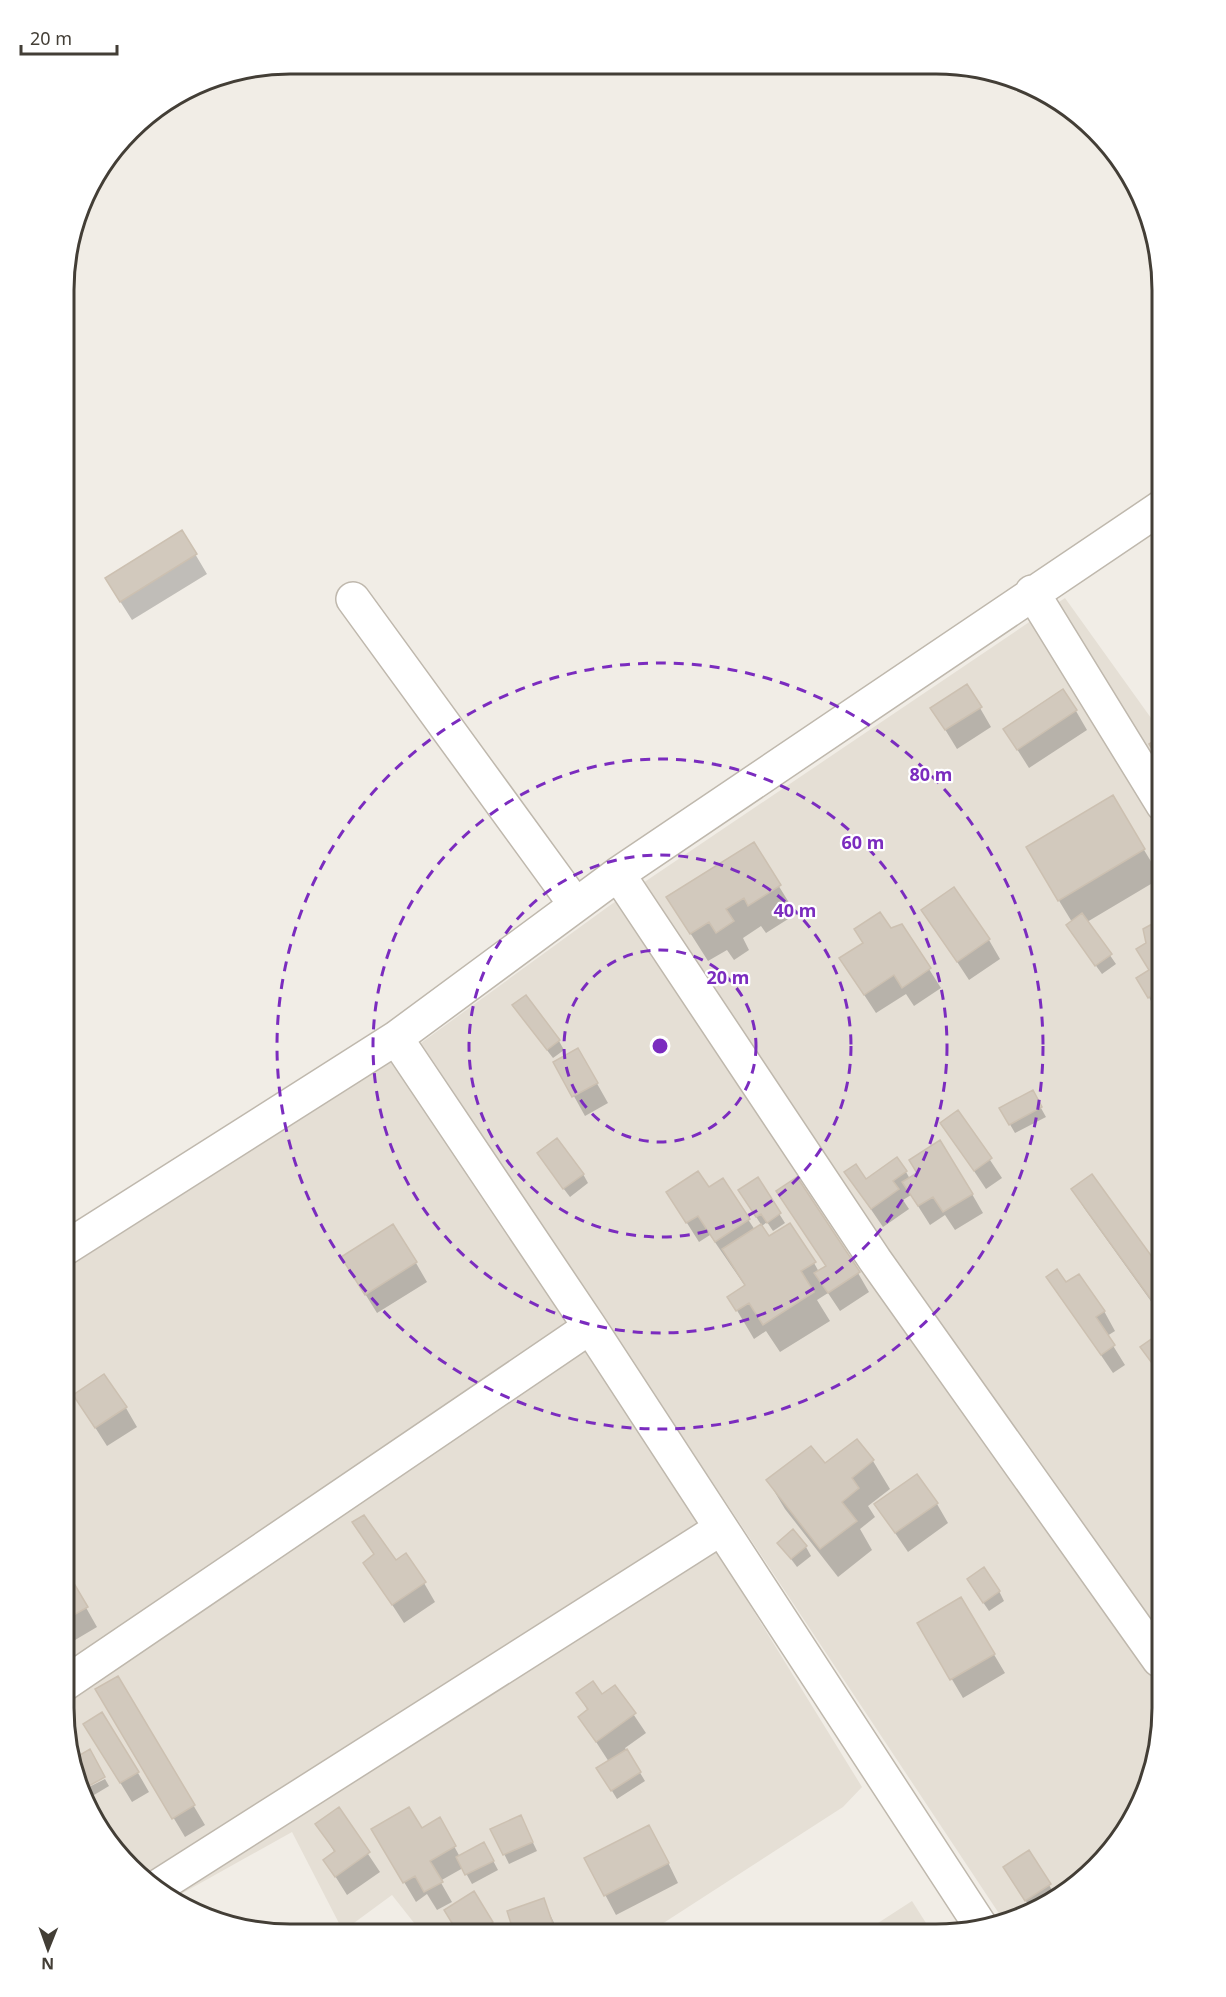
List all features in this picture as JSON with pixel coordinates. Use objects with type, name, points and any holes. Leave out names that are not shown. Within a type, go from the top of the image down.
[{"type":"street","points":[[74,1243],[396,1038],[618,874],[1032,592],[1152,513]]},
{"type":"street","points":[[1032,592],[1152,787]]},
{"type":"street","points":[[353,599],[575,904]]},
{"type":"street","points":[[618,874],[875,1260],[1152,1650]]},
{"type":"street","points":[[396,1038],[590,1327],[976,1920]]},
{"type":"street","points":[[74,1678],[590,1327]]},
{"type":"street","points":[[163,1883],[720,1529]]},
{"type":"shaded area","points":[[1065,598],[1152,717],[1151,1736],[1136,1790],[1124,1816],[1108,1839],[1068,1879],[1045,1895],[1019,1907],[999,1914],[421,1043],[609,906]]},
{"type":"shaded area","points":[[393,1060],[619,1393],[862,1787],[843,1807],[662,1924],[415,1924],[392,1895],[353,1924],[339,1924],[292,1832],[180,1894],[147,1870],[127,1850],[102,1816],[85,1777],[75,1736],[74,1264]]},
{"type":"shaded area","points":[[912,1901],[927,1924],[876,1924]]},
{"type":"building","points":[[182,530],[197,554],[120,602],[105,578]]},
{"type":"building","points":[[967,684],[982,707],[945,730],[930,708]]},
{"type":"building","points":[[1063,689],[1077,710],[1017,750],[1003,729]]},
{"type":"building","points":[[1113,795],[1145,849],[1058,901],[1026,847]]},
{"type":"building","points":[[754,842],[781,885],[748,906],[744,898],[726,909],[734,921],[716,933],[709,922],[690,934],[666,897]]},
{"type":"building","points":[[954,887],[990,939],[957,962],[921,910]]},
{"type":"building","points":[[880,912],[891,928],[902,924],[931,968],[902,988],[894,975],[864,995],[839,958],[863,943],[854,929]]},
{"type":"building","points":[[1082,913],[1112,954],[1095,966],[1066,925]]},
{"type":"building","points":[[1152,924],[1152,996],[1148,998],[1136,978],[1149,970],[1136,949],[1146,943],[1143,929]]},
{"type":"building","points":[[526,995],[560,1040],[547,1050],[512,1005]]},
{"type":"building","points":[[578,1048],[598,1083],[572,1097],[553,1062]]},
{"type":"building","points":[[1033,1090],[1042,1107],[1009,1125],[999,1108]]},
{"type":"building","points":[[958,1110],[992,1158],[974,1171],[940,1123]]},
{"type":"building","points":[[557,1138],[584,1174],[563,1189],[537,1153]]},
{"type":"building","points":[[940,1140],[973,1194],[943,1212],[933,1197],[918,1206],[902,1182],[917,1173],[909,1160]]},
{"type":"building","points":[[897,1157],[907,1171],[893,1181],[899,1189],[871,1209],[844,1172],[856,1164],[866,1179]]},
{"type":"building","points":[[698,1171],[709,1187],[723,1178],[750,1219],[715,1242],[698,1216],[686,1223],[666,1192]]},
{"type":"building","points":[[1092,1174],[1152,1257],[1152,1301],[1071,1189]]},
{"type":"building","points":[[758,1177],[781,1213],[767,1223],[761,1214],[756,1217],[738,1190]]},
{"type":"building","points":[[797,1177],[860,1272],[828,1293],[814,1273],[826,1266],[776,1191]]},
{"type":"building","points":[[790,1223],[816,1262],[801,1271],[814,1292],[763,1325],[749,1303],[736,1311],[727,1297],[745,1285],[722,1249],[761,1224],[769,1236]]},
{"type":"building","points":[[393,1224],[417,1262],[365,1295],[341,1257]]},
{"type":"building","points":[[1057,1269],[1066,1282],[1079,1274],[1105,1311],[1096,1317],[1115,1345],[1101,1355],[1046,1277]]},
{"type":"building","points":[[1152,1339],[1152,1363],[1140,1347]]},
{"type":"building","points":[[104,1374],[127,1407],[95,1428],[74,1394]]},
{"type":"building","points":[[857,1439],[874,1460],[852,1478],[859,1488],[842,1502],[857,1521],[820,1549],[766,1480],[811,1446],[825,1463]]},
{"type":"building","points":[[917,1474],[938,1503],[895,1533],[874,1504]]},
{"type":"building","points":[[364,1515],[396,1560],[406,1553],[426,1582],[392,1605],[363,1563],[374,1554],[352,1522]]},
{"type":"building","points":[[793,1529],[807,1546],[791,1559],[777,1543]]},
{"type":"building","points":[[984,1567],[1000,1591],[983,1603],[967,1579]]},
{"type":"building","points":[[74,1583],[88,1607],[74,1615]]},
{"type":"building","points":[[961,1597],[995,1654],[950,1680],[917,1623]]},
{"type":"building","points":[[118,1676],[195,1805],[172,1819],[95,1689]]},
{"type":"building","points":[[593,1681],[602,1694],[615,1685],[636,1713],[596,1742],[578,1717],[588,1709],[576,1693]]},
{"type":"building","points":[[102,1712],[139,1772],[120,1783],[83,1724]]},
{"type":"building","points":[[90,1749],[105,1777],[89,1786],[79,1755]]},
{"type":"building","points":[[627,1749],[641,1772],[611,1791],[596,1768]]},
{"type":"building","points":[[339,1807],[370,1852],[335,1877],[323,1860],[335,1851],[315,1824]]},
{"type":"building","points":[[409,1807],[422,1828],[440,1817],[456,1846],[430,1861],[443,1882],[424,1892],[415,1876],[403,1883],[371,1829]]},
{"type":"building","points":[[521,1815],[533,1842],[503,1855],[490,1829]]},
{"type":"building","points":[[649,1825],[669,1863],[604,1896],[584,1858]]},
{"type":"building","points":[[484,1842],[494,1861],[465,1875],[456,1857]]},
{"type":"building","points":[[1029,1850],[1051,1884],[1025,1901],[1003,1867]]},
{"type":"building","points":[[474,1891],[493,1922],[490,1924],[453,1924],[444,1910]]},
{"type":"building","points":[[544,1898],[553,1924],[511,1924],[507,1911]]}]
